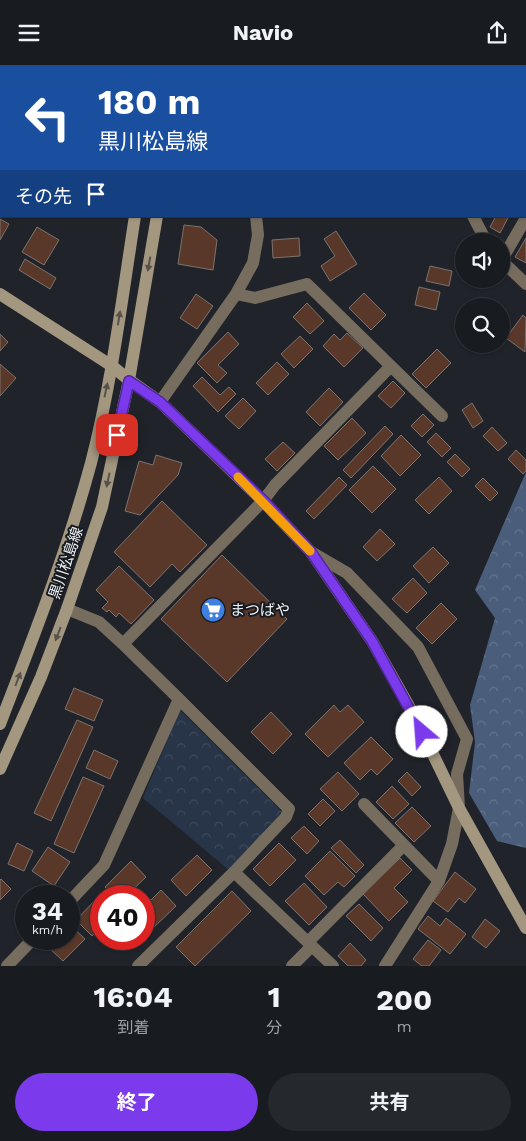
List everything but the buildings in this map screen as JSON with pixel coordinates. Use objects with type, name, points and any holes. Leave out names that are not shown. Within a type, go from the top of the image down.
[{"type":"street","name":"黒川松島線","points":[[0,725],[36,632],[71,530],[91,461],[112,366],[135,217]]},
{"type":"street","name":"黒川松島線","points":[[0,769],[41,677],[67,609],[102,507],[129,381],[157,217]]},
{"type":"street","points":[[160,402],[236,293],[253,263],[258,235],[256,217]]},
{"type":"street","points":[[473,217],[482,233]]},
{"type":"street","points":[[510,245],[526,218]]},
{"type":"street","points":[[510,269],[526,284]]},
{"type":"street","points":[[236,293],[255,299],[308,284],[442,416]]},
{"type":"street","points":[[0,294],[112,366],[129,381],[160,402],[264,501],[311,552],[372,641],[415,717],[459,808],[526,928]]},
{"type":"street","points":[[123,644],[264,501],[275,485],[391,366]]},
{"type":"street","points":[[311,552],[347,573],[418,647],[467,739],[457,774],[459,808],[452,844],[439,881],[386,966]]},
{"type":"street","points":[[67,609],[99,622],[289,809],[286,817],[234,872],[138,966]]},
{"type":"street","points":[[80,890],[104,865],[178,699]]},
{"type":"street","points":[[364,804],[439,881]]},
{"type":"street","points":[[292,966],[310,944],[404,845]]},
{"type":"street","points":[[234,872],[333,966]]},
{"type":"street","points":[[7,966],[22,950]]},
{"type":"green space","points":[[526,472],[526,848],[497,841],[469,793],[475,742],[470,705],[495,618],[475,590]]},
{"type":"green space","points":[[180,710],[282,812],[229,870],[143,798]]},
{"type":"slow traffic","points":[[238,477],[264,501],[310,551]]},
{"type":"place","name":"まつばや","points":[[213,610]]},
{"type":"route","points":[[117,435],[129,381],[160,402],[264,501],[311,552],[372,641],[422,732]]}]
